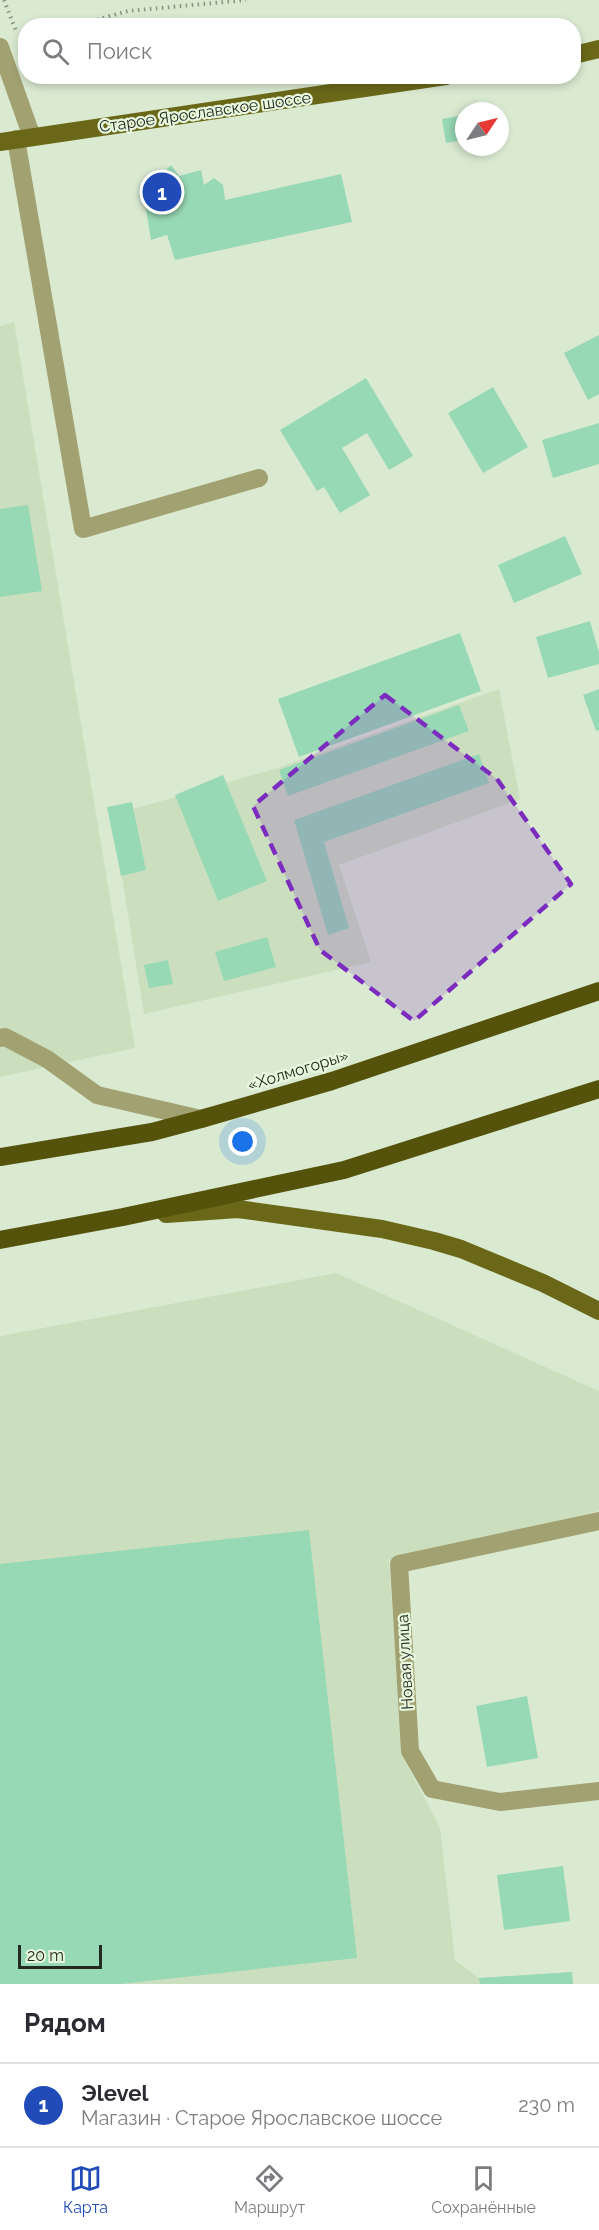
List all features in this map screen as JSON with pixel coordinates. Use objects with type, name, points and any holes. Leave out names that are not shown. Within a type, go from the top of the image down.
[{"type":"highway","name":"«Холмогоры»","points":[[0,1157],[152,1132],[201,1119],[332,1081],[599,991]]},
{"type":"highway","points":[[0,1240],[123,1217],[344,1170],[599,1089]]},
{"type":"main road","points":[[581,52],[599,49]]},
{"type":"main road","name":"Старое Ярославское шоссе","points":[[16,139],[391,84]]},
{"type":"main road","points":[[123,1217],[238,1209],[382,1229],[461,1249],[543,1283],[599,1311]]},
{"type":"street","points":[[0,47],[83,529],[259,477]]},
{"type":"street","points":[[0,1038],[5,1037],[47,1059],[97,1095],[201,1119]]},
{"type":"street","name":"Новая улица","points":[[599,1521],[399,1564],[410,1751],[432,1789],[500,1802],[599,1791]]},
{"type":"path","points":[[4,0],[18,35]]},
{"type":"path","points":[[103,18],[128,11],[246,0]]},
{"type":"highlighted area","points":[[385,695],[497,779],[571,884],[414,1021],[320,950],[253,806]]},
{"type":"shaded area","points":[[14,322],[135,1048],[0,1077],[0,326]]},
{"type":"shaded area","points":[[499,689],[520,799],[339,865],[371,962],[144,1014],[112,815],[274,769]]},
{"type":"shaded area","points":[[336,1273],[599,1391],[599,1511],[389,1560],[402,1756],[440,1827],[455,1960],[479,1978],[572,1972],[573,1984],[0,1984],[0,1336]]},
{"type":"building","points":[[455,117],[455,142],[446,143],[442,119]]},
{"type":"building","points":[[171,165],[179,176],[201,170],[204,185],[214,178],[223,185],[225,200],[341,174],[352,222],[175,260],[167,235],[151,240],[142,185],[157,179]]},
{"type":"building","points":[[599,335],[599,394],[588,400],[564,353]]},
{"type":"building","points":[[366,378],[413,456],[389,470],[367,433],[342,448],[370,495],[340,513],[324,487],[317,491],[280,430]]},
{"type":"building","points":[[493,387],[528,447],[483,473],[448,413]]},
{"type":"building","points":[[599,423],[599,464],[553,478],[542,440]]},
{"type":"building","points":[[28,505],[42,591],[0,597],[0,509]]},
{"type":"building","points":[[565,536],[582,574],[514,603],[498,565]]},
{"type":"building","points":[[590,621],[599,653],[599,664],[548,678],[536,637]]},
{"type":"building","points":[[460,633],[481,691],[299,757],[278,699]]},
{"type":"building","points":[[599,689],[599,730],[596,731],[583,695]]},
{"type":"building","points":[[459,705],[469,731],[288,796],[279,770]]},
{"type":"building","points":[[479,754],[489,783],[324,842],[349,928],[328,935],[294,820]]},
{"type":"building","points":[[223,775],[267,881],[218,901],[175,795]]},
{"type":"building","points":[[132,802],[146,870],[121,876],[107,807]]},
{"type":"building","points":[[267,937],[276,967],[224,981],[215,952]]},
{"type":"building","points":[[168,960],[173,984],[149,988],[144,965]]},
{"type":"building","points":[[309,1530],[357,1958],[121,1984],[0,1984],[0,1564]]},
{"type":"building","points":[[527,1696],[538,1758],[487,1767],[476,1706]]},
{"type":"building","points":[[563,1866],[570,1921],[504,1930],[497,1875]]},
{"type":"building","points":[[572,1972],[573,1984],[480,1984],[479,1978]]},
{"type":"place","name":"Эlevel","points":[[162,192]]}]
